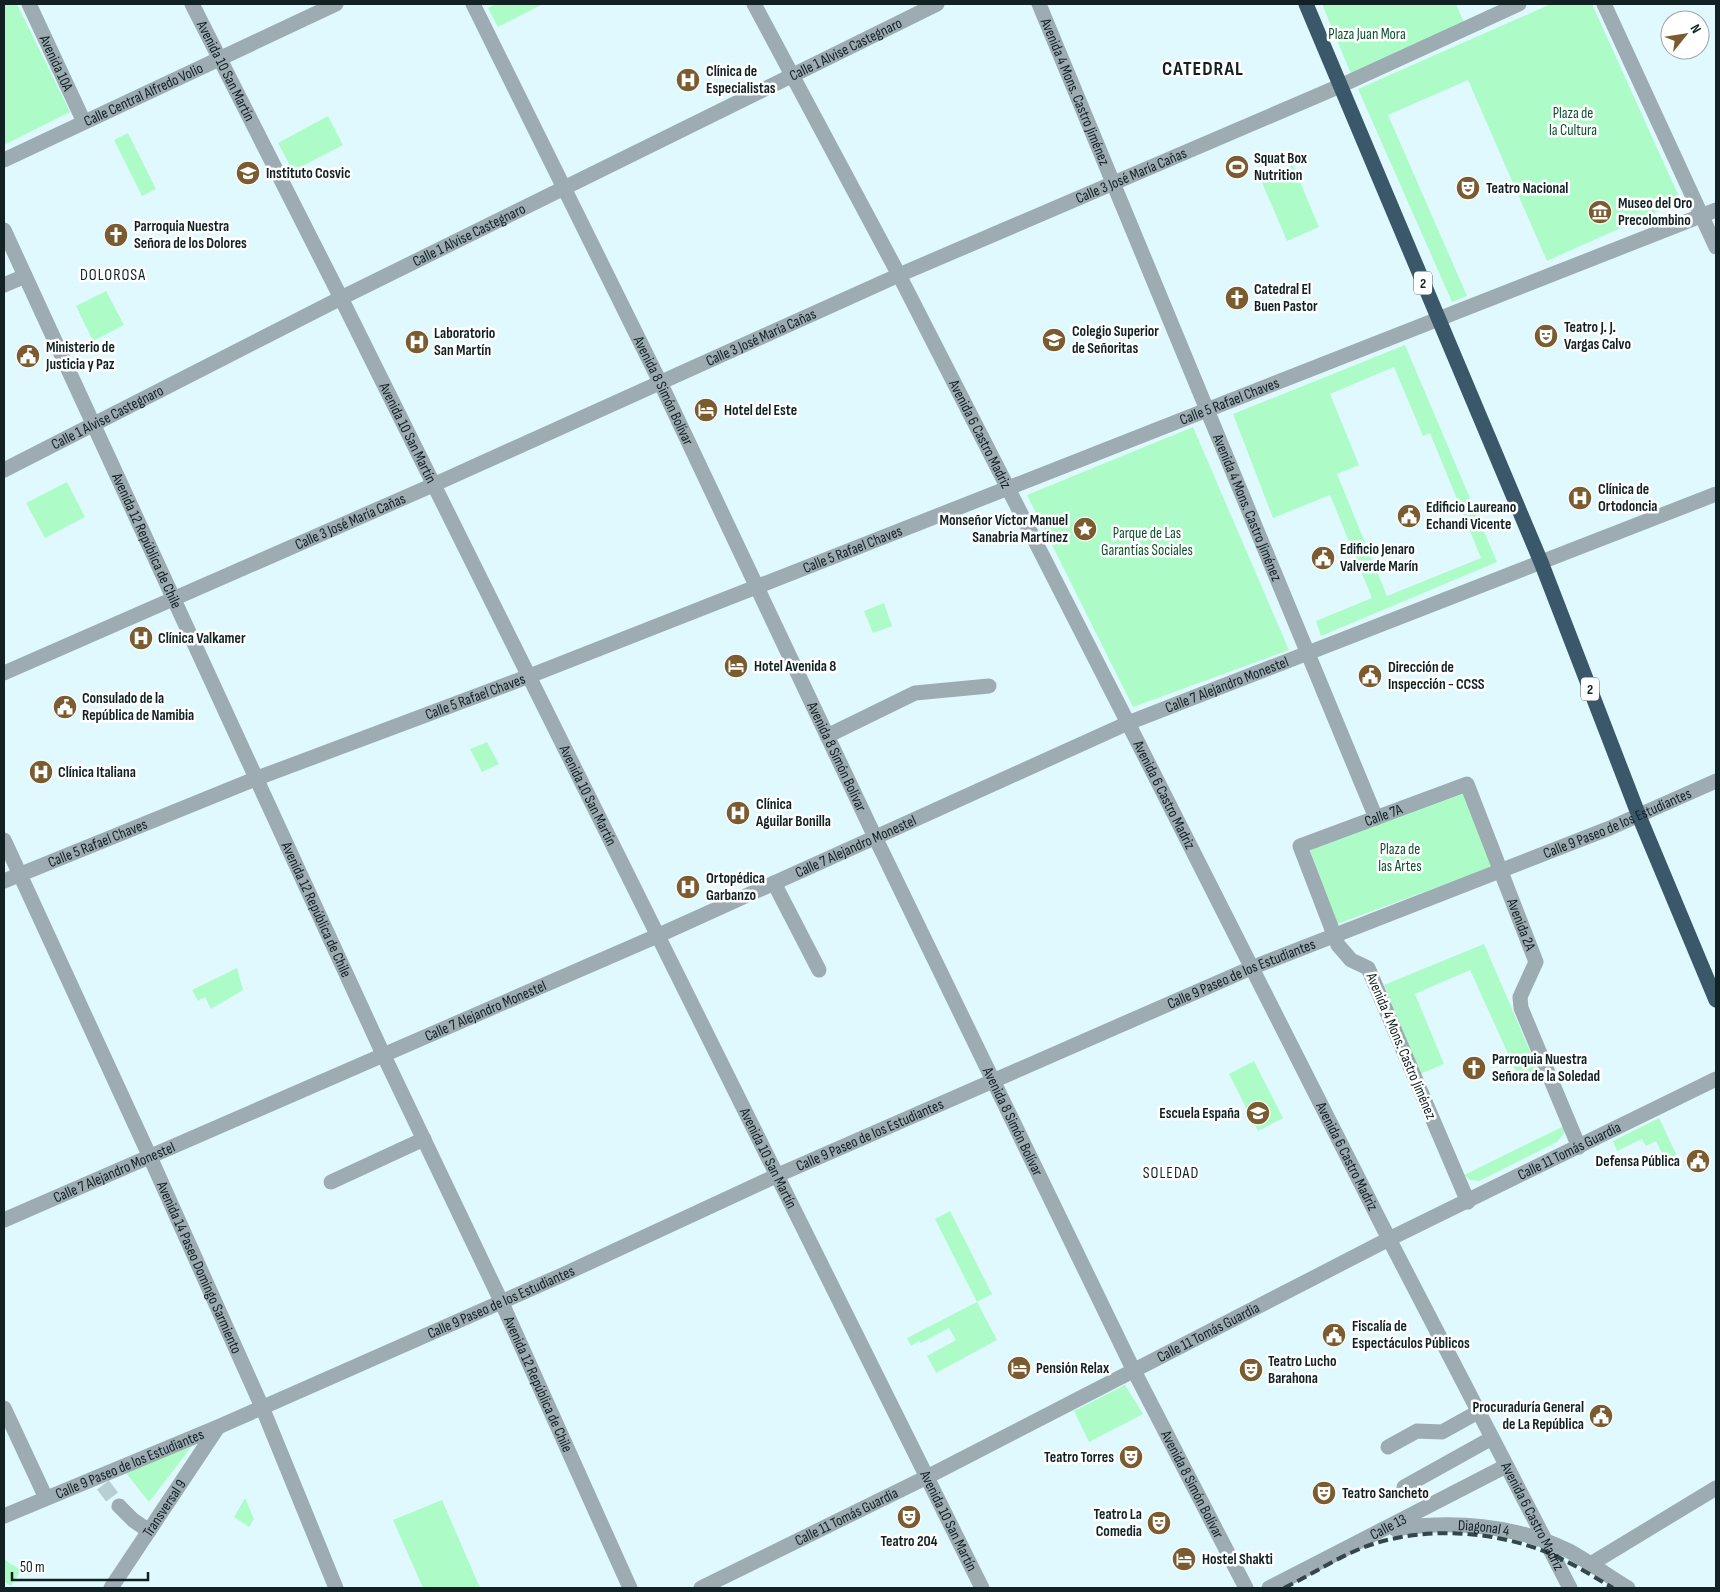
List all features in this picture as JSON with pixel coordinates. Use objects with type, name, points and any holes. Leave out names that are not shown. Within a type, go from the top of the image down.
[{"type":"highway","name":"2","points":[[1306,4],[1541,562],[1639,816],[1716,1000]]},
{"type":"street","name":"Avenida 10A","points":[[29,4],[84,122]]},
{"type":"street","name":"Avenida 10 San Martín","points":[[192,4],[341,298],[982,1588]]},
{"type":"street","name":"Calle Central Alfredo Volio","points":[[4,160],[336,4]]},
{"type":"street","name":"Avenida 8 Simón Bolívar","points":[[473,4],[660,382],[827,736],[1133,1370],[1246,1588]]},
{"type":"street","name":"Avenida 6 Castro Madriz","points":[[754,4],[899,275],[1389,1239],[1570,1588]]},
{"type":"street","name":"Calle 1 Alvise Castegnaro","points":[[4,470],[341,298],[791,74],[937,4]]},
{"type":"street","name":"Avenida 4 Mons. Castro Jiménez","points":[[1039,4],[1205,409],[1376,818]]},
{"type":"street","name":"Calle 3 José María Cañas","points":[[4,673],[433,485],[899,275],[1340,86],[1518,4]]},
{"type":"street","points":[[1604,4],[1716,247]]},
{"type":"street","name":"Calle 5 Rafael Chaves","points":[[4,881],[255,779],[528,677],[756,586],[1008,489],[1205,409],[1716,210]]},
{"type":"street","name":"Avenida 12 República de Chile","points":[[4,230],[94,425],[172,601],[383,1054],[502,1301],[630,1588]]},
{"type":"street","points":[[4,285],[25,276]]},
{"type":"street","name":"Calle 7 Alejandro Monestel","points":[[4,1220],[657,936],[1128,723],[1307,655],[1716,494]]},
{"type":"street","points":[[827,736],[915,693],[989,686]]},
{"type":"street","name":"Calle 9 Paseo de los Estudiantes","points":[[4,1516],[46,1498],[101,1481],[778,1175],[1251,968],[1500,872],[1639,816],[1716,781]]},
{"type":"street","name":"Calle 7A","points":[[1300,846],[1467,784]]},
{"type":"street","name":"Avenida 2A","points":[[1467,784],[1536,962],[1520,997],[1521,1008],[1579,1147]]},
{"type":"street","name":"Avenida 14 Paseo Domingo Sarmiento","points":[[4,840],[150,1157],[262,1407],[336,1588]]},
{"type":"street","name":"Avenida 4 Mons. Castro Jiménez","points":[[1300,846],[1334,937],[1343,953],[1351,960],[1368,968],[1468,1202]]},
{"type":"street","points":[[774,883],[819,970]]},
{"type":"street","name":"Calle 11 Tomás Guardia","points":[[701,1588],[927,1477],[1389,1239],[1716,1079]]},
{"type":"street","points":[[331,1182],[424,1139]]},
{"type":"street","points":[[4,1408],[46,1498]]},
{"type":"street","points":[[1388,1447],[1417,1431],[1442,1432],[1478,1412]]},
{"type":"street","name":"Transversal 9","points":[[110,1588],[218,1427]]},
{"type":"street","points":[[1404,1487],[1492,1438]]},
{"type":"street","name":"Calle 13","points":[[1269,1588],[1384,1531],[1506,1466]]},
{"type":"street","points":[[1589,1565],[1716,1488]]},
{"type":"street","points":[[119,1506],[149,1531]]},
{"type":"street","name":"Diagonal 4","points":[[1384,1531],[1447,1524],[1492,1528],[1524,1534],[1569,1551],[1628,1588]]},
{"type":"green space","points":[[4,4],[17,4],[70,112],[4,145]]},
{"type":"green space","points":[[496,4],[543,4],[498,27],[488,8]]},
{"type":"green space","name":"Plaza Juan Mora","points":[[1322,4],[1456,4],[1464,22],[1351,74]]},
{"type":"green space","name":"Plaza de la Cultura","points":[[1551,4],[1592,4],[1681,201],[1547,261],[1468,80],[1388,115],[1467,296],[1452,302],[1358,89]]},
{"type":"green space","points":[[328,116],[343,145],[293,171],[278,143]]},
{"type":"green space","points":[[128,133],[156,189],[142,196],[114,140]]},
{"type":"green space","points":[[1293,165],[1319,227],[1287,241],[1260,178]]},
{"type":"green space","points":[[106,291],[124,325],[93,341],[76,306]]},
{"type":"green space","points":[[1405,345],[1497,562],[1321,636],[1316,621],[1372,598],[1330,495],[1273,518],[1233,414]],"holes":[[[1394,367],[1423,436],[1430,433],[1481,558],[1387,596],[1337,474],[1359,465],[1330,394]]]},
{"type":"green space","name":"Parque de Las Garantías Sociales","points":[[1193,427],[1289,650],[1133,707],[1027,495]]},
{"type":"green space","points":[[67,482],[85,517],[45,538],[26,503]]},
{"type":"green space","points":[[884,603],[892,626],[873,633],[864,611]]},
{"type":"green space","points":[[487,742],[499,764],[482,772],[470,749]]},
{"type":"green space","name":"Plaza de las Artes","points":[[1463,790],[1492,867],[1337,924],[1309,847]]},
{"type":"green space","points":[[1484,944],[1539,1072],[1520,1080],[1470,970],[1415,994],[1444,1064],[1420,1074],[1384,985]]},
{"type":"green space","points":[[237,968],[243,990],[211,1009],[205,997],[198,1001],[192,990]]},
{"type":"green space","points":[[1254,1061],[1283,1118],[1258,1131],[1229,1074]]},
{"type":"green space","points":[[1659,1118],[1677,1156],[1666,1161],[1656,1141],[1646,1146],[1642,1139],[1617,1151],[1613,1141]]},
{"type":"green space","points":[[1564,1126],[1564,1133],[1557,1142],[1479,1181],[1470,1180],[1464,1175]]},
{"type":"green space","points":[[950,1211],[992,1294],[977,1302],[935,1219]]},
{"type":"green space","points":[[977,1302],[997,1340],[936,1373],[927,1356],[956,1340],[949,1328],[921,1343],[919,1341],[911,1346],[907,1338]]},
{"type":"green space","points":[[1125,1385],[1143,1414],[1089,1442],[1074,1411]]},
{"type":"green space","points":[[195,1442],[149,1502],[126,1473]]},
{"type":"green space","points":[[245,1498],[254,1519],[249,1527],[234,1517]]},
{"type":"green space","points":[[442,1500],[480,1588],[423,1588],[393,1520]]},
{"type":"green space","points":[[5,1560],[21,1570],[11,1586],[4,1582]]},
{"type":"tunnel","points":[[103,1485],[119,1506]]},
{"type":"railway","points":[[1284,1588],[1361,1548],[1395,1538],[1440,1533],[1487,1536],[1532,1547],[1569,1562],[1613,1588]]},
{"type":"place","name":"Clínica de Especialistas","points":[[688,80]]},
{"type":"place","name":"Squat Box Nutrition","points":[[1237,167]]},
{"type":"place","name":"Instituto Cosvic","points":[[248,173]]},
{"type":"place","name":"Teatro Nacional","points":[[1468,188]]},
{"type":"place","name":"Museo del Oro Precolombino","points":[[1600,212]]},
{"type":"place","name":"Parroquia Nuestra Señora de los Dolores","points":[[116,235]]},
{"type":"place","name":"Catedral El Buen Pastor","points":[[1237,298]]},
{"type":"place","name":"Teatro J. J. Vargas Calvo","points":[[1546,336]]},
{"type":"place","name":"Colegio Superior de Señoritas","points":[[1054,340]]},
{"type":"place","name":"Laboratorio San Martín","points":[[417,342]]},
{"type":"place","name":"Ministerio de Justicia y Paz","points":[[28,356]]},
{"type":"place","name":"Hotel del Este","points":[[706,410]]},
{"type":"place","name":"Clínica de Ortodoncia","points":[[1580,498]]},
{"type":"place","name":"Edificio Laureano Echandi Vicente","points":[[1409,516]]},
{"type":"place","name":"Monseñor Víctor Manuel Sanabria Martínez","points":[[1085,529]]},
{"type":"place","name":"Edificio Jenaro Valverde Marín","points":[[1323,558]]},
{"type":"place","name":"Clínica Valkamer","points":[[141,638]]},
{"type":"place","name":"Hotel Avenida 8","points":[[736,666]]},
{"type":"place","name":"Dirección de Inspección - CCSS","points":[[1370,676]]},
{"type":"place","name":"Consulado de la República de Namibia","points":[[65,707]]},
{"type":"place","name":"Clínica Italiana","points":[[41,772]]},
{"type":"place","name":"Clínica Aguilar Bonilla","points":[[738,813]]},
{"type":"place","name":"Ortopédica Garbanzo","points":[[688,887]]},
{"type":"place","name":"Parroquia Nuestra Señora de la Soledad","points":[[1474,1068]]},
{"type":"place","name":"Escuela España","points":[[1258,1113]]},
{"type":"place","name":"Defensa Pública","points":[[1698,1161]]},
{"type":"place","name":"Fiscalía de Espectáculos Públicos","points":[[1334,1335]]},
{"type":"place","name":"Pensión Relax","points":[[1019,1368]]},
{"type":"place","name":"Teatro Lucho Barahona","points":[[1251,1370]]},
{"type":"place","name":"Procuraduría General de La República","points":[[1601,1416]]},
{"type":"place","name":"Teatro Torres","points":[[1131,1457]]},
{"type":"place","name":"Teatro Sancheto","points":[[1324,1493]]},
{"type":"place","name":"Teatro 204","points":[[909,1517]]},
{"type":"place","name":"Teatro La Comedia","points":[[1159,1523]]},
{"type":"place","name":"Hostel Shakti","points":[[1184,1559]]},
{"type":"district","name":"CATEDRAL","points":[[1203,69]]},
{"type":"district","name":"DOLOROSA","points":[[113,275]]},
{"type":"district","name":"SOLEDAD","points":[[1171,1173]]}]
